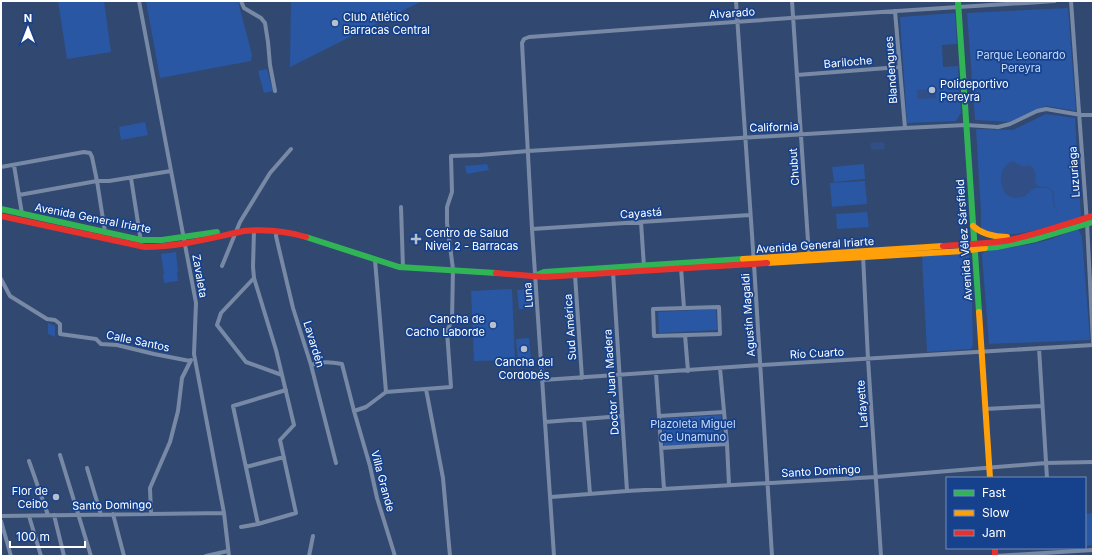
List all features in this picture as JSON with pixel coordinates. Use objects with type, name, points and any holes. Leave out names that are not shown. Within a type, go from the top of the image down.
[{"type":"main road","name":"Avenida Vélez Sársfield","points":[[958,4],[990,477]]},
{"type":"main road","name":"Avenida General Iriarte","points":[[1,209],[22,218]]},
{"type":"main road","name":"Avenida General Iriarte","points":[[1,216],[22,218],[155,247],[255,226],[279,227],[299,235]]},
{"type":"main road","name":"Avenida General Iriarte","points":[[535,276],[544,272],[612,270],[975,247],[997,247],[1036,239],[1089,221],[1093,216]]},
{"type":"main road","name":"Avenida General Iriarte","points":[[975,247],[1089,221]]},
{"type":"main road","points":[[973,226],[980,232],[988,235],[1004,237],[1027,236]]},
{"type":"main road","name":"Avenida General Iriarte","points":[[236,231],[277,231],[299,235],[403,268],[453,269],[544,277],[576,275],[612,270]]},
{"type":"street","name":"Zavaleta","points":[[139,1],[196,303],[194,354],[224,513],[229,556]]},
{"type":"street","points":[[241,1],[244,8],[261,18],[265,23],[275,91]]},
{"type":"street","name":"Agustín Magaldi","points":[[736,1],[772,556]]},
{"type":"street","name":"Chubut","points":[[792,1],[809,258]]},
{"type":"street","name":"Alvarado","points":[[529,37],[896,11],[958,4],[1055,1]]},
{"type":"street","name":"Luzuriaga","points":[[1071,1],[1079,114],[1089,221],[1093,343]]},
{"type":"street","name":"Blandengues","points":[[896,11],[905,128]]},
{"type":"street","name":"Luna","points":[[529,37],[524,39],[522,43],[532,229],[554,556]]},
{"type":"street","name":"Bariloche","points":[[797,75],[900,67]]},
{"type":"street","name":"California","points":[[453,269],[447,223],[447,207],[452,192],[451,156],[905,128],[966,125],[993,127],[1013,123],[1044,109],[1093,115]]},
{"type":"street","points":[[222,266],[236,231],[270,173],[291,149]]},
{"type":"street","points":[[1,167],[84,152],[89,153],[92,156],[97,181],[105,235]]},
{"type":"street","points":[[14,165],[22,218]]},
{"type":"street","points":[[19,195],[97,181],[109,181],[171,171]]},
{"type":"street","points":[[131,178],[141,243]]},
{"type":"street","points":[[401,207],[403,268]]},
{"type":"street","name":"Cayastá","points":[[532,229],[750,215]]},
{"type":"street","points":[[642,222],[644,268]]},
{"type":"street","points":[[241,527],[258,524],[296,513],[280,440],[294,424],[276,350],[254,278],[252,267],[254,230]]},
{"type":"street","name":"Lavardén","points":[[277,231],[276,236],[293,308],[311,365],[336,463]]},
{"type":"street","name":"Lafayette","points":[[863,254],[868,359],[882,556]]},
{"type":"street","points":[[375,260],[386,392]]},
{"type":"street","points":[[681,266],[684,308]]},
{"type":"street","points":[[354,411],[366,407],[386,392],[451,388],[447,331],[452,320],[453,269]]},
{"type":"street","name":"Doctor Juan Madera","points":[[612,270],[627,491]]},
{"type":"street","name":"Sud América","points":[[576,275],[582,378]]},
{"type":"street","points":[[254,278],[221,313],[217,325],[246,362],[282,375]]},
{"type":"street","name":"Calle Santos","points":[[1,279],[10,296],[47,319],[54,320],[60,324],[60,334],[96,339],[101,344],[117,345],[190,361]]},
{"type":"street","points":[[719,307],[720,334],[685,335],[654,336],[653,309],[719,307]]},
{"type":"street","points":[[685,335],[688,371]]},
{"type":"street","name":"Río Cuarto","points":[[543,380],[1039,348],[1093,343]]},
{"type":"street","points":[[1039,348],[1047,477]]},
{"type":"street","points":[[151,514],[150,488],[170,442],[178,411],[182,378],[194,354]]},
{"type":"street","name":"Villa Grande","points":[[311,365],[319,362],[342,364],[370,466],[377,498],[395,556]]},
{"type":"street","points":[[720,368],[729,486]]},
{"type":"street","points":[[656,373],[664,489]]},
{"type":"street","points":[[426,389],[443,478],[450,556]]},
{"type":"street","points":[[258,524],[233,406],[286,390]]},
{"type":"street","points":[[985,409],[1042,406]]},
{"type":"street","points":[[659,416],[724,412]]},
{"type":"street","points":[[545,422],[622,416]]},
{"type":"street","points":[[584,420],[590,494]]},
{"type":"street","points":[[661,448],[727,444]]},
{"type":"street","points":[[60,455],[91,556]]},
{"type":"street","points":[[246,467],[284,457]]},
{"type":"street","points":[[29,461],[48,516]]},
{"type":"street","name":"Santo Domingo","points":[[551,497],[627,491],[729,486],[767,482],[876,477],[1046,463],[1093,462]]},
{"type":"street","points":[[87,468],[101,515]]},
{"type":"street","name":"Santo Domingo","points":[[1,516],[224,513]]},
{"type":"street","points":[[113,514],[124,556]]},
{"type":"street","points":[[54,515],[64,556]]},
{"type":"street","points":[[29,516],[40,556]]},
{"type":"street","points":[[1,521],[11,556]]},
{"type":"street","points":[[309,556],[313,536]]},
{"type":"street","points":[[995,556],[1051,550],[1093,550]]},
{"type":"street","points":[[206,556],[228,551]]},
{"type":"green space","points":[[58,1],[104,1],[111,52],[67,59]]},
{"type":"green space","points":[[146,1],[238,1],[252,55],[251,61],[160,78]]},
{"type":"green space","name":"Club Atlético Barracas Central","points":[[291,1],[422,1],[290,67]]},
{"type":"green space","name":"Parque Leonardo Pereyra","points":[[1068,8],[1076,111],[1046,106],[1011,122],[975,120],[967,13]]},
{"type":"green space","name":"Polideportivo Pereyra","points":[[955,13],[957,44],[942,45],[943,67],[958,66],[961,113],[956,121],[907,123],[900,17]]},
{"type":"green space","points":[[267,69],[273,91],[264,93],[258,71]]},
{"type":"green space","points":[[1046,114],[1075,118],[1081,217],[1023,233],[999,235],[983,231],[981,228],[976,129],[1013,130]]},
{"type":"green space","points":[[145,122],[148,135],[121,140],[119,127]]},
{"type":"green space","points":[[487,164],[489,170],[467,174],[465,166]]},
{"type":"green space","points":[[864,164],[865,179],[834,182],[832,167]]},
{"type":"green space","points":[[865,181],[867,204],[832,207],[830,183]]},
{"type":"green space","points":[[867,212],[869,227],[837,229],[836,214]]},
{"type":"green space","points":[[1078,229],[1082,237],[1090,340],[989,344],[982,255],[984,251],[1032,244]]},
{"type":"green space","points":[[176,252],[178,281],[164,283],[161,254]]},
{"type":"green space","points":[[969,252],[973,345],[971,349],[927,352],[922,256]]},
{"type":"green space","name":"Cancha de Cacho Laborde","points":[[512,289],[515,360],[474,361],[471,291]]},
{"type":"green space","points":[[530,289],[532,309],[519,309],[517,290]]},
{"type":"green space","points":[[716,309],[717,330],[659,333],[658,312]]},
{"type":"green space","points":[[48,323],[55,326],[55,337],[48,334]]},
{"type":"green space","name":"Cancha del Cordobés","points":[[529,338],[531,360],[518,361],[516,339]]},
{"type":"green space","name":"Plazoleta Miguel de Unamuno","points":[[721,415],[723,442],[664,446],[662,419]]},
{"type":"green space","points":[[1093,513],[1093,545],[1086,546],[1086,514]]},
{"type":"shaded area","points":[[936,89],[936,98],[918,99],[917,90]]},
{"type":"shaded area","points":[[884,142],[885,149],[871,150],[870,143]]},
{"type":"shaded area","points":[[1013,161],[1021,166],[1033,167],[1037,186],[1048,187],[1053,191],[1055,207],[1059,214],[1054,207],[1052,192],[1048,188],[1035,188],[1024,196],[1014,198],[1008,196],[1001,184],[1001,177],[1003,170]]},
{"type":"traffic: fast","points":[[958,1],[979,312]]},
{"type":"traffic: fast","points":[[1,209],[141,240],[162,240],[217,232]]},
{"type":"traffic: fast","points":[[985,248],[1036,239],[1093,222]]},
{"type":"traffic: fast","points":[[306,237],[399,267],[496,273]]},
{"type":"traffic: fast","points":[[537,275],[544,272],[743,259]]},
{"type":"traffic: slow","points":[[973,226],[981,232],[989,235],[1007,237]]},
{"type":"traffic: slow","points":[[743,259],[943,246]]},
{"type":"traffic: slow","points":[[767,263],[963,251],[985,248]]},
{"type":"traffic: slow","points":[[979,312],[990,477]]},
{"type":"traffic: jam","points":[[1,216],[145,247],[183,244],[252,230],[268,230],[306,237]]},
{"type":"traffic: jam","points":[[943,246],[1010,240],[1093,216]]},
{"type":"traffic: jam","points":[[496,273],[544,277],[767,263]]},
{"type":"traffic: jam","points":[[995,549],[995,556]]},
{"type":"place","name":"Club Atlético Barracas Central","points":[[335,23]]},
{"type":"place","name":"Polideportivo Pereyra","points":[[932,90]]},
{"type":"place","name":"Centro de Salud Nivel 2 - Barracas","points":[[416,239]]},
{"type":"place","name":"Cancha de Cacho Laborde","points":[[493,325]]},
{"type":"place","name":"Cancha del Cordobés","points":[[524,349]]},
{"type":"place","name":"Flor de Ceibo","points":[[56,497]]}]
